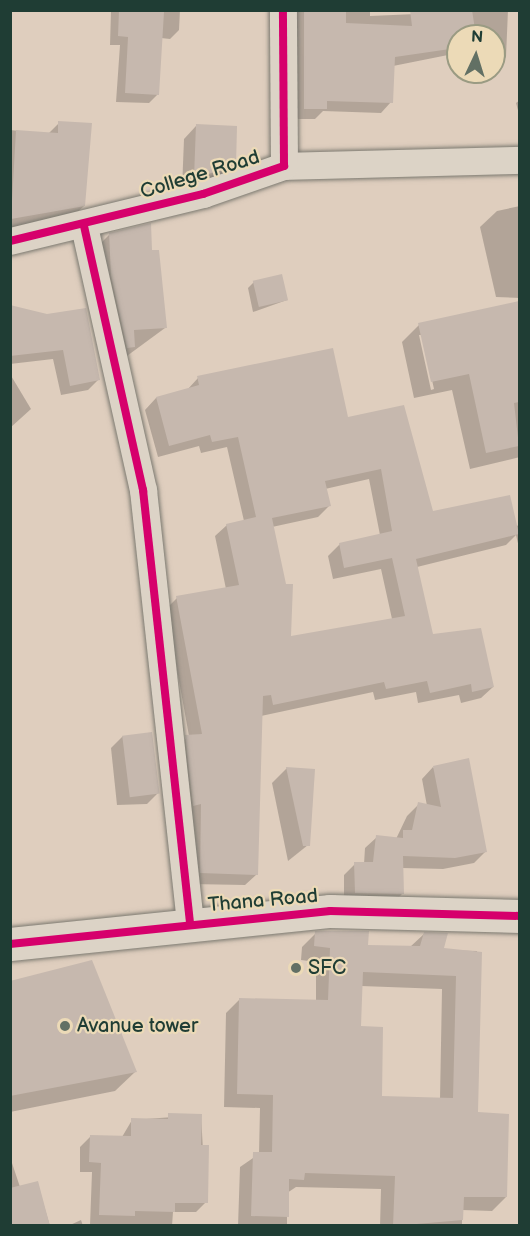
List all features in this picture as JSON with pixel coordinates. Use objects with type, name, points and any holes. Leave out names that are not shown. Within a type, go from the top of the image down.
[{"type":"street","name":"College Road","points":[[10,242],[84,226],[284,166],[283,10]]},
{"type":"street","points":[[284,166],[519,160]]},
{"type":"street","points":[[84,226],[143,490],[190,924]]},
{"type":"street","name":"Thana Road","points":[[10,944],[330,911],[519,916]]},
{"type":"building","points":[[119,10],[164,12],[159,95],[125,93],[128,37],[118,36]]},
{"type":"building","points":[[304,10],[346,10],[346,23],[412,26],[410,10],[472,10],[474,24],[446,24],[446,50],[395,57],[393,103],[327,101],[327,109],[304,109]]},
{"type":"building","points":[[58,121],[92,123],[85,206],[11,219],[16,130],[58,133]]},
{"type":"building","points":[[196,124],[237,126],[236,166],[194,178]]},
{"type":"building","points":[[151,223],[152,250],[159,250],[167,328],[134,330],[135,347],[127,348],[111,276],[109,233]]},
{"type":"building","points":[[282,274],[288,300],[259,307],[253,281]]},
{"type":"building","points":[[519,301],[519,402],[514,403],[519,446],[486,453],[469,374],[431,382],[418,323]]},
{"type":"building","points":[[10,305],[47,314],[86,308],[100,380],[70,386],[63,350],[10,356]]},
{"type":"building","points":[[333,348],[348,417],[404,405],[433,511],[510,495],[519,534],[416,559],[433,634],[481,628],[494,687],[472,692],[471,684],[430,693],[427,681],[386,689],[384,682],[273,705],[271,695],[263,696],[258,875],[200,873],[201,804],[193,806],[185,735],[202,734],[176,596],[239,585],[226,524],[256,517],[238,437],[212,442],[210,435],[169,446],[156,397],[199,385],[197,376]],"holes":[[[381,469],[392,531],[339,543],[344,568],[392,558],[405,616],[291,636],[293,584],[286,584],[272,518],[331,506],[325,481]]]},
{"type":"building","points":[[152,732],[160,794],[130,797],[122,736]]},
{"type":"building","points":[[469,758],[487,852],[455,858],[403,856],[404,894],[355,893],[354,862],[373,862],[376,835],[403,838],[403,830],[412,830],[418,802],[441,807],[433,766]]},
{"type":"building","points":[[286,767],[315,769],[310,846],[303,846]]},
{"type":"building","points":[[315,931],[369,931],[368,945],[420,946],[424,932],[448,933],[444,948],[482,952],[478,1112],[509,1114],[507,1197],[464,1197],[463,1220],[393,1226],[395,1176],[305,1173],[304,1180],[289,1179],[289,1217],[251,1216],[253,1152],[272,1152],[273,1095],[237,1094],[239,998],[328,1000],[330,948],[314,946]],"holes":[[[363,972],[456,976],[453,1098],[382,1096],[383,1027],[361,1026]]]},
{"type":"building","name":"Avanue tower","points":[[92,960],[137,1072],[10,1096],[10,981]]},
{"type":"building","points":[[168,1113],[202,1114],[201,1145],[209,1145],[208,1203],[175,1203],[175,1212],[135,1211],[135,1216],[99,1215],[101,1163],[89,1162],[90,1135],[131,1136],[131,1118],[168,1119]]},
{"type":"building","points":[[38,1181],[50,1226],[10,1226],[10,1188]]},
{"type":"cycle path","points":[[10,241],[203,194],[284,166],[283,10]]},
{"type":"cycle path","points":[[84,226],[143,490],[190,924]]},
{"type":"cycle path","points":[[10,944],[330,911],[520,916]]},
{"type":"place","name":"SFC","points":[[296,968]]},
{"type":"place","name":"Avanue tower","points":[[65,1026]]}]
